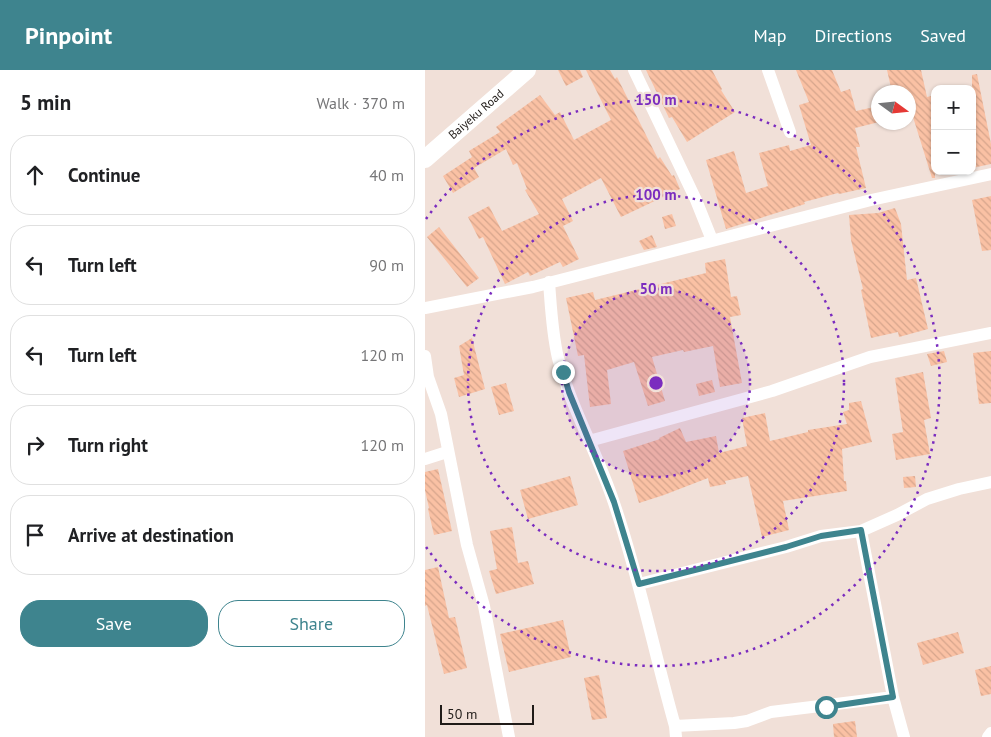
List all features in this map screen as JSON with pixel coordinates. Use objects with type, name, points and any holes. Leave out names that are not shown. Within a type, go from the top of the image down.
[{"type":"main road","name":"Baiyeku Road","points":[[425,160],[527,70]]},
{"type":"street","points":[[634,70],[713,240]]},
{"type":"street","points":[[768,70],[790,132]]},
{"type":"street","points":[[425,308],[549,282],[871,200],[991,174]]},
{"type":"street","points":[[549,282],[558,358],[569,392],[614,502],[639,584],[676,732],[747,721],[771,712],[893,697]]},
{"type":"street","points":[[589,441],[771,391],[871,357],[991,332]]},
{"type":"street","points":[[425,356],[429,377],[441,414],[447,452],[467,545],[484,606],[509,737]]},
{"type":"street","points":[[425,460],[447,452]]},
{"type":"street","points":[[639,584],[786,547],[821,536],[861,530],[897,515],[927,499],[991,482]]},
{"type":"street","points":[[861,530],[893,697],[904,737]]},
{"type":"street","points":[[988,737],[991,733]]},
{"type":"building","points":[[558,70],[580,70],[583,77],[566,86]]},
{"type":"building","points":[[586,70],[610,70],[615,79],[617,77],[658,159],[660,157],[672,176],[674,175],[680,189],[621,217],[601,178],[562,199],[573,221],[563,226],[579,259],[563,267],[560,262],[530,276],[528,272],[505,284],[483,237],[479,239],[468,217],[489,206],[502,231],[539,214],[525,190],[527,189],[517,163],[513,165],[506,149],[474,168],[479,177],[453,193],[443,176],[472,157],[469,151],[500,132],[496,127],[540,95],[555,115],[560,112],[574,140],[611,120]]},
{"type":"building","points":[[646,70],[712,70],[721,90],[735,112],[687,142],[672,117],[669,118]]},
{"type":"building","points":[[796,70],[832,70],[841,92],[850,89],[856,111],[871,108],[871,124],[855,128],[860,147],[856,147],[866,188],[804,202],[805,204],[726,229],[706,160],[734,151],[746,193],[768,186],[759,153],[789,145],[790,151],[811,145],[799,105],[809,102]]},
{"type":"building","points":[[887,70],[921,70],[927,97],[931,96],[931,175],[916,127],[916,85],[890,85]]},
{"type":"building","points":[[977,74],[991,144],[991,164],[976,167],[976,85],[972,85],[972,75]]},
{"type":"building","points":[[991,196],[991,250],[982,251],[972,200]]},
{"type":"building","points":[[895,208],[901,224],[907,280],[916,278],[928,329],[899,337],[898,332],[871,338],[861,290],[863,289],[851,240],[849,215],[878,213]]},
{"type":"building","points":[[672,214],[676,226],[665,229],[662,217]]},
{"type":"building","points":[[439,227],[479,278],[467,287],[427,237]]},
{"type":"building","points":[[652,235],[657,247],[644,250],[639,241]]},
{"type":"building","points":[[725,259],[731,297],[737,296],[741,315],[730,317],[742,383],[720,387],[713,346],[684,352],[683,350],[652,357],[665,401],[648,406],[634,362],[607,370],[611,404],[590,407],[584,355],[578,356],[566,298],[593,292],[595,300],[706,273],[705,263]]},
{"type":"building","points":[[472,338],[485,389],[459,397],[454,378],[464,375],[459,346]]},
{"type":"building","points":[[944,351],[947,362],[931,366],[927,354]]},
{"type":"building","points":[[991,351],[991,403],[979,404],[973,353]]},
{"type":"building","points":[[923,372],[931,418],[924,420],[930,454],[896,460],[892,434],[903,432],[895,378]]},
{"type":"building","points":[[712,380],[715,392],[699,396],[696,384]]},
{"type":"building","points":[[506,383],[514,411],[499,415],[491,387]]},
{"type":"building","points":[[861,401],[872,442],[842,449],[844,481],[846,481],[847,491],[783,501],[789,530],[762,537],[748,476],[725,481],[726,484],[710,487],[708,478],[639,503],[623,451],[660,439],[680,428],[686,442],[716,436],[719,453],[747,446],[742,418],[765,413],[770,441],[808,432],[808,430],[847,424],[843,412],[849,410],[849,403]]},
{"type":"building","points":[[438,469],[452,531],[434,535],[425,490],[425,472]]},
{"type":"building","points":[[570,476],[578,505],[528,519],[520,490]]},
{"type":"building","points":[[915,476],[916,487],[904,488],[903,477]]},
{"type":"building","points":[[512,527],[518,563],[528,561],[534,584],[496,594],[489,571],[497,569],[490,531]]},
{"type":"building","points":[[438,567],[449,618],[455,617],[467,668],[444,674],[427,605],[425,606],[425,570]]},
{"type":"building","points":[[563,620],[571,657],[509,672],[500,634]]},
{"type":"building","points":[[958,632],[964,653],[923,665],[917,643]]},
{"type":"building","points":[[991,666],[991,694],[981,696],[975,670]]},
{"type":"building","points":[[599,675],[607,718],[592,720],[584,678]]},
{"type":"building","points":[[855,721],[857,737],[834,737],[833,724]]},
{"type":"route","points":[[563,372],[569,392],[614,502],[639,584],[786,547],[821,536],[861,530],[893,697],[826,707]]}]
